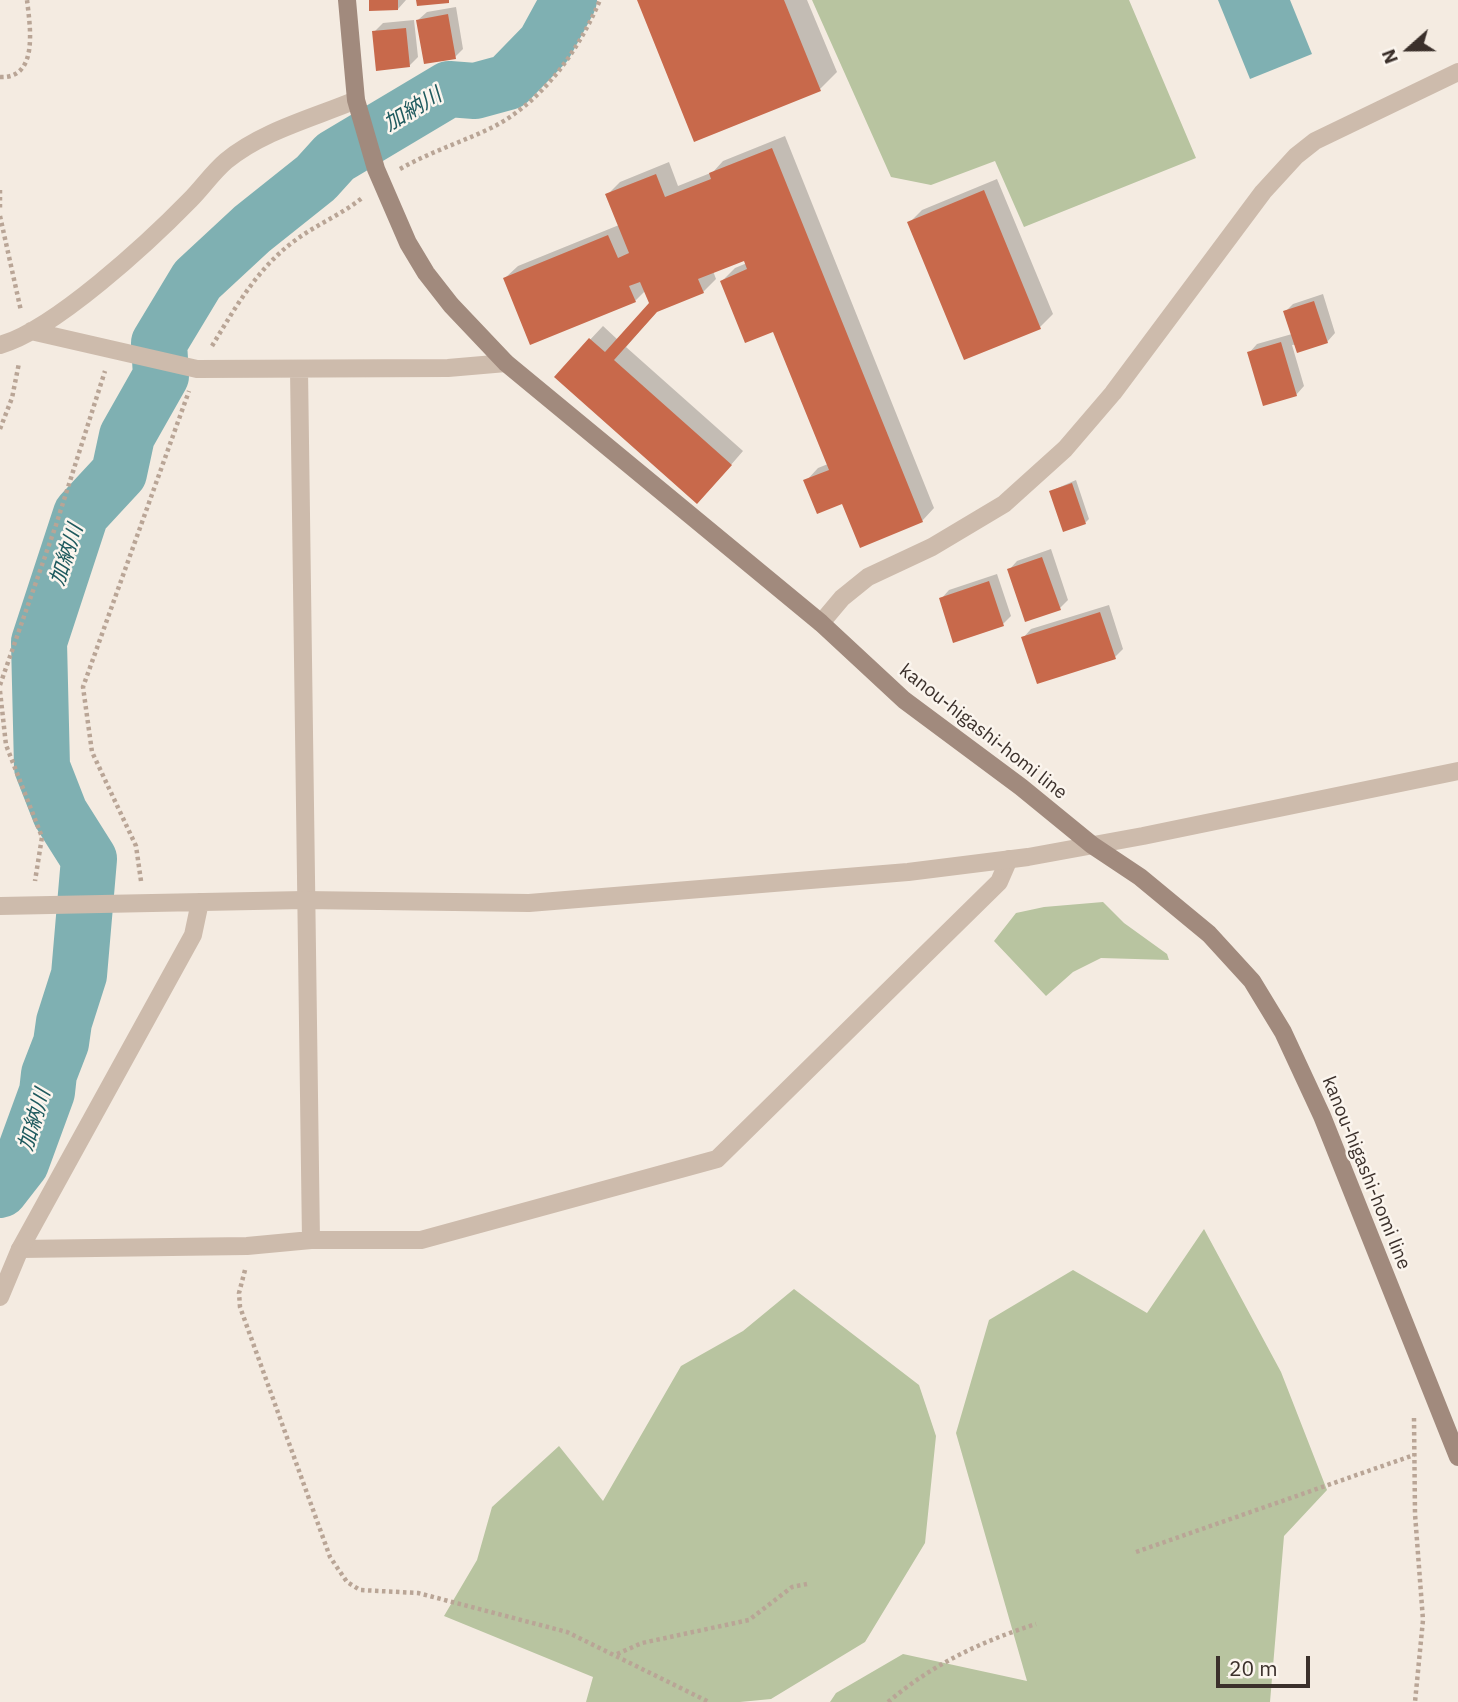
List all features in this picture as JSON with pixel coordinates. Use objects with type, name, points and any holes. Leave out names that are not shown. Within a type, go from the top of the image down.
[{"type":"main road","name":"kanou-higashi-homi line","points":[[347,0],[358,109],[382,185],[426,273],[506,363],[821,622],[904,700],[1021,787],[1092,845],[1140,877],[1209,934],[1252,981],[1283,1032],[1322,1116],[1458,1457]]},
{"type":"street","points":[[821,622],[842,598],[868,577],[932,547],[1004,504],[1065,449],[1113,393],[1263,192],[1296,156],[1315,141],[1458,72]]},
{"type":"street","points":[[7,343],[31,331],[66,307],[156,234],[225,162],[254,142],[358,109]]},
{"type":"street","points":[[31,331],[188,368],[448,368],[506,363]]},
{"type":"street","points":[[299,369],[304,900],[311,1240]]},
{"type":"street","points":[[0,906],[33,903],[304,900],[542,902],[908,872],[1092,845],[1458,771]]},
{"type":"street","points":[[20,1249],[247,1246],[311,1240],[421,1240],[717,1159],[999,882],[1009,859]]},
{"type":"street","points":[[0,1297],[20,1249],[193,936],[200,902]]},
{"type":"path","points":[[0,77],[11,78],[21,71],[29,59],[27,0]]},
{"type":"path","points":[[144,903],[136,846],[92,752],[83,687],[188,368],[253,281],[293,242],[342,214],[416,160],[491,128],[516,112],[549,83],[588,29],[600,0]]},
{"type":"path","points":[[0,190],[0,209]]},
{"type":"path","points":[[0,216],[16,297],[31,331]]},
{"type":"path","points":[[0,429],[12,398],[20,358],[7,343]]},
{"type":"path","points":[[0,685],[116,352]]},
{"type":"path","points":[[0,691],[6,745],[42,837],[33,903]]},
{"type":"path","points":[[247,1246],[239,1293],[240,1307],[330,1557],[347,1582],[360,1590],[418,1593],[567,1632],[709,1702]]},
{"type":"path","points":[[1415,1702],[1423,1620],[1415,1514],[1414,1418],[1434,1397]]},
{"type":"path","points":[[1136,1552],[1414,1455]]},
{"type":"path","points":[[617,1655],[642,1643],[749,1620],[792,1587],[807,1584]]},
{"type":"path","points":[[888,1702],[923,1674],[953,1656],[1036,1624]]},
{"type":"green space","points":[[812,0],[1129,0],[1196,158],[1024,227],[995,161],[931,185],[891,177]]},
{"type":"green space","points":[[1103,902],[1124,923],[1167,954],[1169,960],[1101,958],[1073,972],[1046,996],[994,941],[1016,913],[1044,907]]},
{"type":"green space","points":[[1204,1229],[1281,1372],[1327,1490],[1284,1536],[1270,1702],[830,1702],[836,1693],[903,1654],[1027,1681],[956,1433],[989,1320],[1073,1270],[1147,1313]]},
{"type":"green space","points":[[794,1289],[919,1385],[936,1436],[925,1543],[865,1642],[771,1699],[740,1702],[586,1702],[593,1677],[444,1616],[477,1560],[492,1507],[559,1446],[603,1501],[681,1366],[743,1331]]},
{"type":"water","points":[[1218,0],[1290,0],[1312,54],[1250,79]]},
{"type":"building","points":[[369,0],[398,0],[398,10],[369,11]]},
{"type":"building","points":[[416,0],[449,0],[449,3],[417,6]]},
{"type":"building","points":[[637,0],[784,0],[821,91],[694,142]]},
{"type":"building","points":[[448,14],[456,59],[424,64],[416,20]]},
{"type":"building","points":[[406,28],[410,67],[376,71],[372,31]]},
{"type":"building","points":[[772,148],[923,522],[860,548],[842,504],[817,514],[803,480],[829,470],[773,332],[745,343],[720,281],[747,269],[744,261],[698,279],[704,293],[657,312],[614,360],[732,465],[697,504],[554,377],[589,338],[605,352],[649,303],[640,282],[629,286],[636,302],[530,345],[503,278],[608,235],[618,258],[629,253],[605,194],[656,174],[665,197],[711,179],[709,173]]},
{"type":"building","points":[[984,190],[1041,329],[964,360],[907,222]]},
{"type":"building","points":[[1314,301],[1328,343],[1297,353],[1283,311]]},
{"type":"building","points":[[1281,342],[1297,396],[1263,406],[1247,352]]},
{"type":"building","points":[[1072,483],[1086,524],[1063,532],[1049,491]]},
{"type":"building","points":[[1042,557],[1061,610],[1025,622],[1007,569]]},
{"type":"building","points":[[989,581],[1004,626],[953,643],[939,598]]},
{"type":"building","points":[[1100,612],[1116,659],[1037,684],[1021,637]]},
{"type":"waterway","name":"加納川","points":[[0,1190],[21,1163],[47,1092],[49,1074],[61,1043],[64,1022],[79,975],[89,859],[60,813],[42,767],[39,642],[81,514],[119,473],[127,436],[161,376],[159,343],[197,280],[252,229],[316,178],[335,157],[449,89],[475,91],[508,82],[545,44],[569,0]]}]
